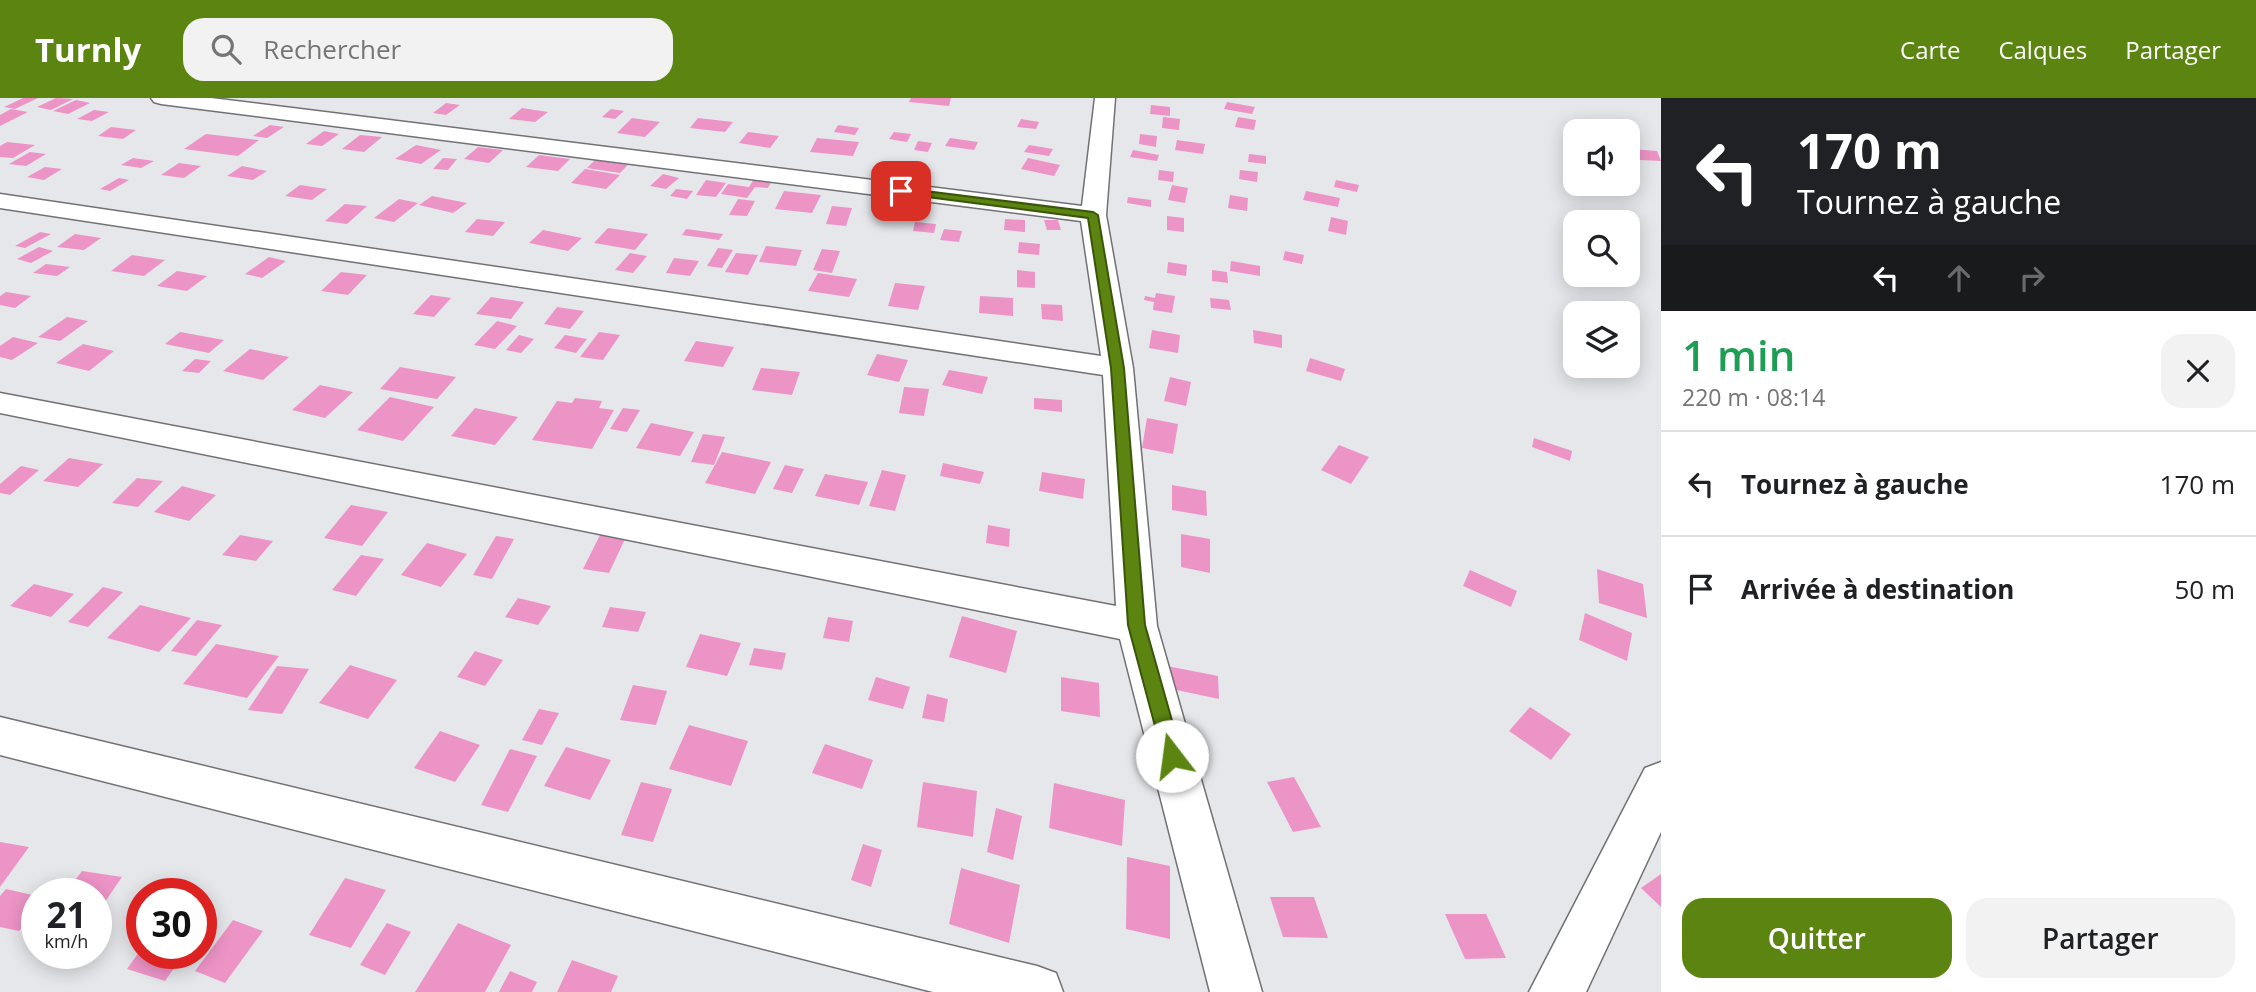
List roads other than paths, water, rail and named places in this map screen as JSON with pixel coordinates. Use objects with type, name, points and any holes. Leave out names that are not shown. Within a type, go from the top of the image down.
[{"type":"street","points":[[161,98],[1093,215]]},
{"type":"street","points":[[1105,98],[1093,215],[1118,368],[1137,625],[1236,992]]},
{"type":"street","points":[[0,201],[1118,368]]},
{"type":"street","points":[[0,403],[1137,625]]},
{"type":"street","points":[[0,736],[1037,992]]},
{"type":"street","points":[[1555,992],[1561,988],[1661,783]]}]
